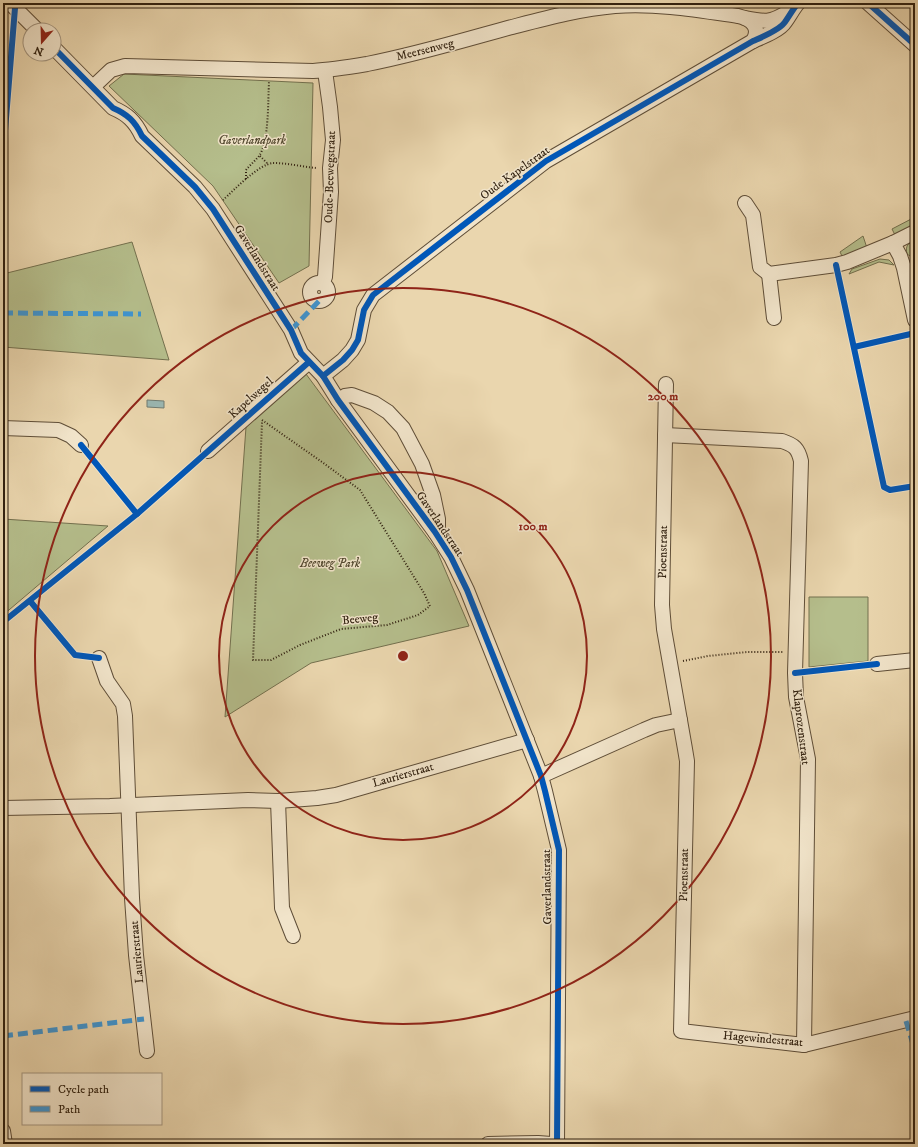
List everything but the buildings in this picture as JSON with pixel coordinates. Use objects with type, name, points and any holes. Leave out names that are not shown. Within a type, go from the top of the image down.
[{"type":"street","points":[[10,3],[29,22]]},
{"type":"street","points":[[868,3],[915,45]]},
{"type":"street","name":"Meersenweg","points":[[93,87],[111,70],[125,66],[325,70],[386,60],[570,13],[615,6],[652,5],[686,8],[761,21],[778,18],[795,6]]},
{"type":"street","name":"Oude Kapelstraat","points":[[323,376],[343,360],[352,350],[358,340],[364,310],[373,295],[546,161],[755,35],[770,33],[785,23],[795,6]]},
{"type":"street","points":[[743,17],[752,22],[755,35]]},
{"type":"street","name":"Gaverlandstraat","points":[[62,56],[113,108],[123,112],[137,126],[142,136],[195,187],[213,210],[251,266],[291,330],[301,353],[323,376],[338,400],[435,532],[451,557],[467,590],[541,776],[546,792],[558,850],[557,1144]]},
{"type":"street","name":"Oude-Beewegstraat","points":[[322,283],[324,277],[330,200],[330,168],[333,140],[325,70]]},
{"type":"street","points":[[745,203],[753,215],[760,267],[769,274],[836,265],[847,262],[915,232]]},
{"type":"street","points":[[892,243],[900,256],[909,265],[915,320]]},
{"type":"street","points":[[769,274],[774,318]]},
{"type":"street","name":"Kapelwegel","points":[[208,451],[260,414],[308,362]]},
{"type":"street","name":"Pioenstraat","points":[[666,384],[662,605],[664,630],[686,761],[681,1031]]},
{"type":"street","name":"Gaverlandstraat","points":[[338,400],[352,395],[374,403],[388,412],[403,428],[422,464],[433,495],[438,519],[438,526],[435,532]]},
{"type":"street","points":[[3,428],[58,430],[71,436],[81,446]]},
{"type":"street","name":"Klaprozenstraat","points":[[665,435],[782,441],[791,444],[798,451],[800,461],[795,673],[796,697],[808,759],[804,1045]]},
{"type":"street","name":"Laurierstraat","points":[[99,658],[107,681],[123,704],[126,730],[128,805],[136,955],[147,1051]]},
{"type":"street","points":[[877,664],[915,660]]},
{"type":"street","points":[[541,776],[644,730],[680,720]]},
{"type":"street","name":"Laurierstraat","points":[[3,808],[248,800],[278,801],[317,798],[336,794],[527,740]]},
{"type":"street","points":[[278,801],[282,908],[293,936]]},
{"type":"street","name":"Hagewindestraat","points":[[681,1031],[804,1045],[915,1018]]},
{"type":"street","points":[[3,1131],[5,1144]]},
{"type":"street","points":[[488,1144],[551,1144]]},
{"type":"path","points":[[246,179],[246,170],[260,156],[266,134],[269,78]]},
{"type":"path","points":[[260,156],[268,164]]},
{"type":"path","points":[[213,210],[254,172],[268,164],[278,163],[312,168],[330,168]]},
{"type":"path","points":[[670,664],[708,656],[747,652],[796,652]]},
{"type":"green space","name":"Gaverlandpark","points":[[124,74],[313,83],[309,266],[279,283],[213,186],[109,86]]},
{"type":"green space","points":[[915,217],[915,225],[895,235],[892,229]]},
{"type":"green space","points":[[863,236],[867,248],[843,258],[840,252]]},
{"type":"green space","points":[[915,240],[915,256],[910,256],[906,251],[907,247]]},
{"type":"green space","points":[[132,242],[169,360],[3,347],[3,274]]},
{"type":"green space","points":[[880,259],[889,260],[894,265],[879,262],[849,274],[852,269]]},
{"type":"green space","name":"Beeweg Park","points":[[306,374],[437,551],[469,626],[311,663],[225,717],[246,427]]},
{"type":"green space","points":[[3,519],[108,526],[3,615]]},
{"type":"green space","points":[[809,597],[868,597],[868,661],[809,667]]},
{"type":"water","points":[[147,400],[164,401],[164,408],[147,407]]},
{"type":"marked path","points":[[291,330],[319,301]]},
{"type":"marked path","points":[[3,313],[141,314]]},
{"type":"marked path","points":[[3,1036],[144,1019]]},
{"type":"marked path","points":[[906,1021],[915,1051]]},
{"type":"cycle path","points":[[323,376],[343,360],[352,350],[358,340],[364,310],[373,295],[546,161],[783,25],[798,3]]},
{"type":"cycle path","points":[[868,3],[915,45]]},
{"type":"cycle path","points":[[3,155],[15,8]]},
{"type":"cycle path","points":[[62,56],[113,108],[130,119],[142,136],[195,187],[213,209],[291,330],[301,353],[323,376],[338,400],[435,532],[451,557],[467,590],[541,776],[559,850],[557,1144]]},
{"type":"cycle path","points":[[836,265],[884,487],[890,490],[915,486]]},
{"type":"cycle path","points":[[854,347],[915,333]]},
{"type":"cycle path","points":[[3,622],[137,514],[309,362]]},
{"type":"cycle path","points":[[81,445],[137,514]]},
{"type":"cycle path","points":[[30,601],[75,655],[99,658]]},
{"type":"cycle path","points":[[795,673],[877,664]]},
{"type":"cycle path","points":[[488,1144],[551,1144]]}]
